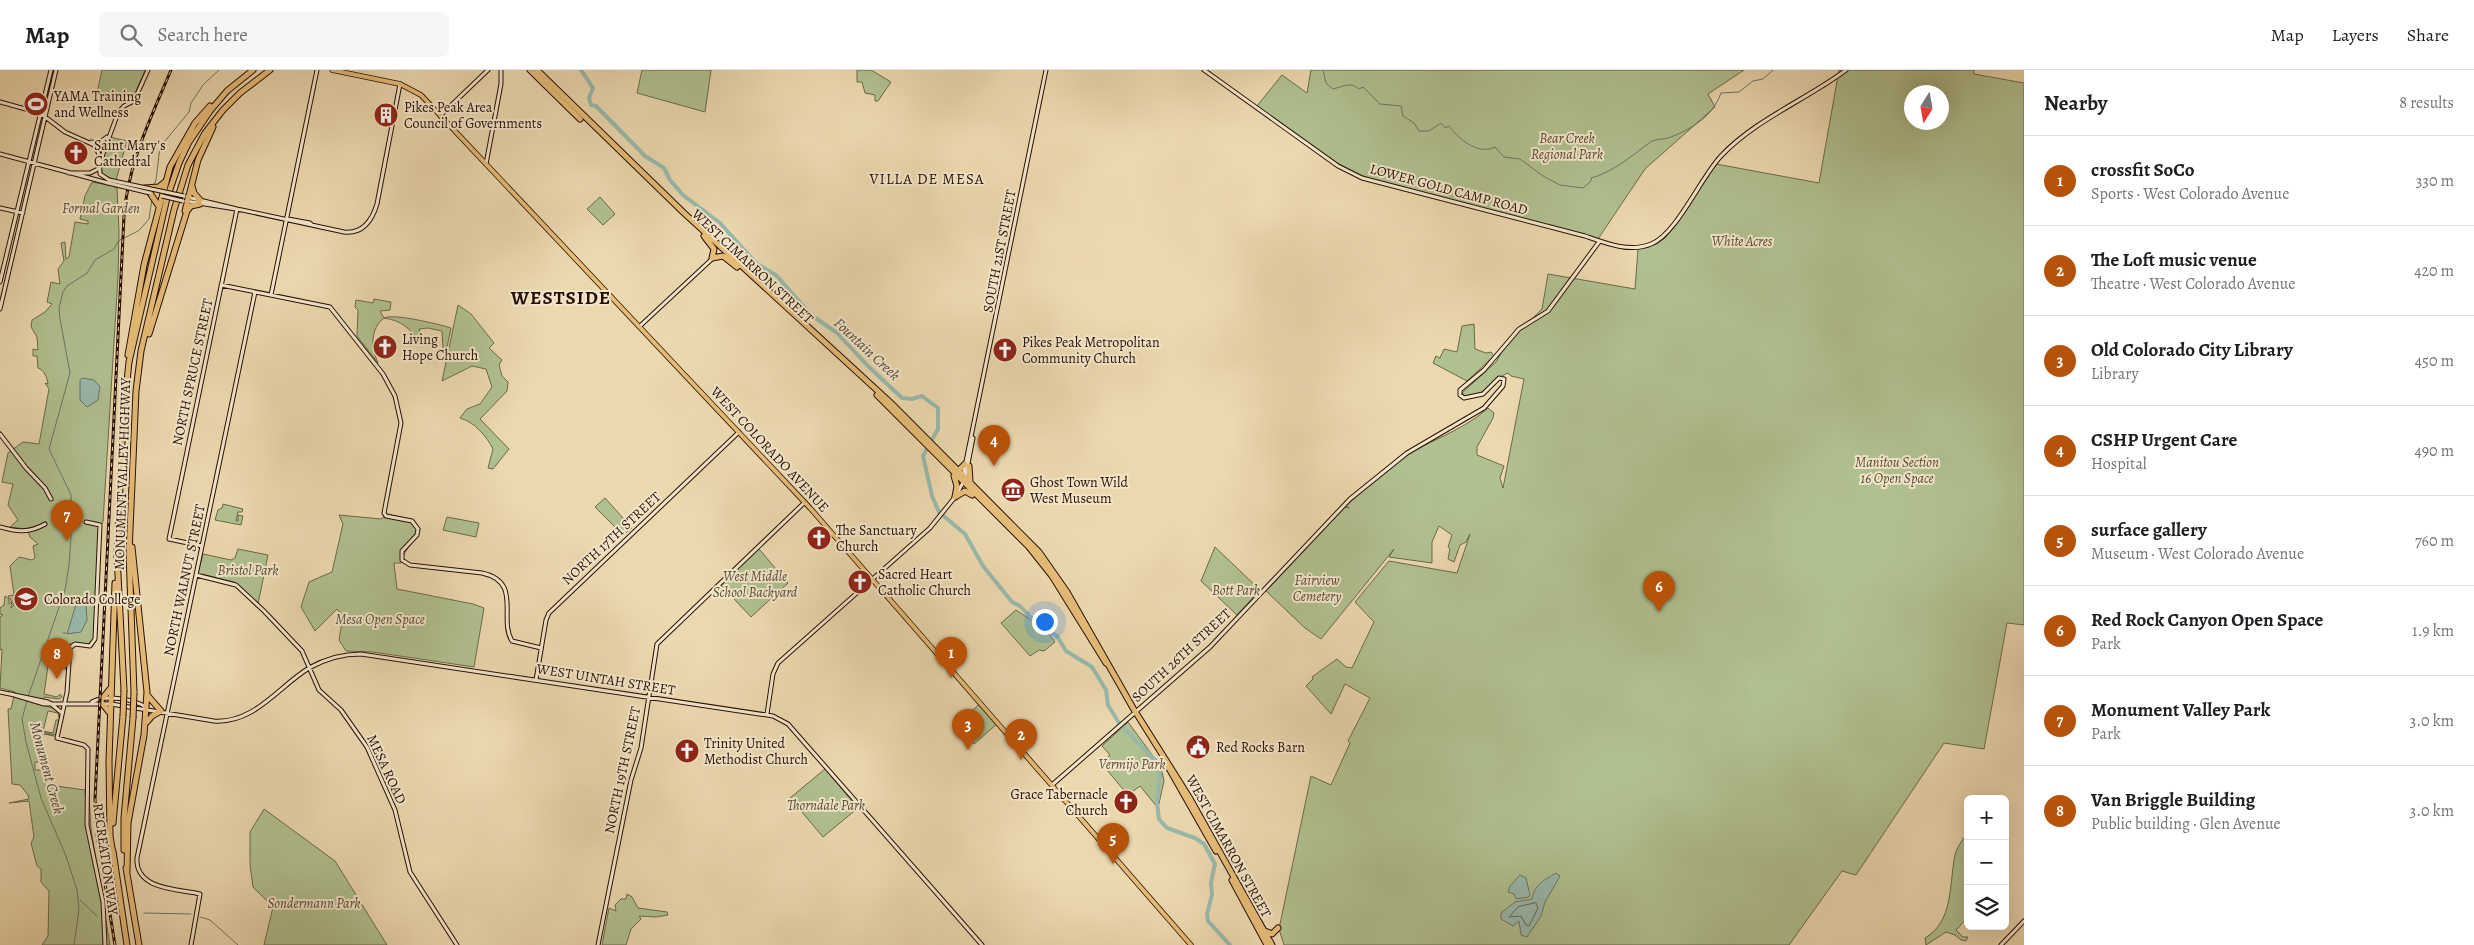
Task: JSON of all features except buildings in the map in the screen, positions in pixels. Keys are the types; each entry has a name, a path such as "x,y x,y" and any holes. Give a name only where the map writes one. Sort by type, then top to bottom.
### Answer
{"highway":[{"name":"MONUMENT VALLEY HIGHWAY","path":"126,945 126,930 113,854 113,817 124,690 117,556 125,390 148,280 175,174 195,132 228,91 253,70"},
{"name":"MONUMENT VALLEY HIGHWAY","path":"139,945 127,871 124,831 134,693 129,572 138,370 174,210 185,173 205,133 233,99 270,70"},
{"name":"WEST CIMARRON STREET","path":"534,71 737,267 924,440"},
{"name":"WEST CIMARRON STREET","path":"534,71 953,466 984,502 1024,541 1042,562 1108,665 1165,760 1168,770 1270,945"},
{"path":"125,390 128,350 136,304 170,167 195,123 228,91"},
{"path":"176,250 186,199 203,144 233,99"},
{"path":"145,188 159,187 166,180"},
{"path":"138,370 187,211 190,206 200,202 193,192 192,182"},
{"path":"150,193 159,206"},
{"path":"704,235 714,248 712,258 722,256 737,267"},
{"name":"WEST CIMARRON STREET","path":"934,449 946,465 982,494 1046,561 1092,634 1108,665"},
{"path":"946,465 956,480 955,497 967,491 984,502"},
{"path":"953,466 959,470 967,465 968,478 982,494"},
{"path":"127,871 128,823 146,725 147,692 130,518"},
{"path":"113,854 110,820 110,714 117,556"},
{"path":"110,714 102,701 111,688"},
{"path":"147,692 152,702 164,712"},
{"path":"146,725 152,716 164,712"},
{"path":"1260,928 1272,934 1278,928"},
{"path":"1260,928 1262,945"}],"main road":[{"path":"0,282 50,70"},
{"path":"0,309 56,70"},
{"path":"68,173 90,173 98,167 109,135 121,110 135,99 148,70"},
{"path":"271,295 317,70"},
{"name":"WEST COLORADO AVENUE","path":"332,70 400,84 417,92 805,502 1191,945"},
{"path":"440,116 488,70"},
{"path":"486,164 501,84 501,70"},
{"name":"SOUTH 21ST STREET","path":"767,714 773,674 778,663 922,537 948,507 964,479 1046,70"},
{"name":"LOWER GOLD CAMP ROAD","path":"1204,70 1303,142 1352,174 1391,187 1592,238 1600,242 1636,248 1657,242 1664,236 1714,164 1726,151 1753,129 1846,70"},
{"path":"84,140 97,150 98,167 102,176 109,182 145,188 200,202 233,206 238,209 310,223 344,232 361,229 369,223 374,215 400,84"},
{"path":"0,102 40,113 65,132 84,140 99,143 109,135"},
{"path":"0,154 68,173 150,193 163,194"},
{"path":"0,208 23,213"},
{"name":"NORTH SPRUCE STREET","path":"202,546 169,538 238,209"},
{"path":"1592,238 1595,248"},
{"name":"SOUTH 26TH STREET","path":"1052,785 1210,647 1350,499 1407,453 1484,408 1503,386 1504,379 1499,378 1476,397 1464,398 1460,394 1460,390 1484,370 1519,329 1548,310 1600,242"},
{"path":"640,326 712,258"},
{"path":"0,262 5,263"},
{"path":"222,285 318,305 333,310 383,374 395,396 400,414 400,430 384,513 386,516 412,521 418,529 417,535 402,551 402,561 410,565 485,574 496,579 507,595 508,634 512,641 541,648"},
{"name":"NORTH WALNUT STREET","path":"191,945 200,894 153,884 143,878 139,872 137,858 164,712 196,575 255,292"},
{"name":"NORTH 17TH STREET","path":"536,680 546,620 550,611 739,432"},
{"path":"0,434 26,468 45,488 51,499"},
{"name":"NORTH 19TH STREET","path":"598,945 631,784 641,749 657,646 660,640 805,502"},
{"path":"62,715 65,704 70,648 75,644 90,646 95,639 100,525 86,522"},
{"path":"0,527 27,531 45,524"},
{"name":"MESA ROAD","path":"196,575 229,582 239,588 297,645 305,656 320,692 341,710 367,747 395,810 410,872 457,945"},
{"name":"WEST UINTAH STREET","path":"0,692 49,703 65,704 111,701 141,705 164,712 214,721 235,720 251,713 309,668 332,658 360,654 767,714 781,719 788,724 982,945"},
{"path":"526,678 537,673"},
{"path":"49,703 60,710 62,715"},
{"name":"RECREATION WAY","path":"62,715 57,738 87,747 87,825 103,902 105,945"},
{"path":"2001,945 2024,921"}],"green space":[{"path":"102,70 145,70 133,98 129,101 97,93"},
{"path":"642,70 711,70 705,112 637,93"},
{"path":"857,70 871,70 891,82 878,101 875,101 875,95 865,93 862,82 857,82"},
{"name":"Bear Creek Regional Park","path":"1311,70 1744,70 1708,94 1715,107 1645,169 1598,239 1392,186 1363,176 1339,164 1257,106 1282,75 1307,93"},
{"path":"1839,70 1974,70 1974,74 2024,83 2024,625 2007,623 1984,749 1944,743 1856,875 1842,871 1789,945 1284,945 1279,929 1311,776 1331,785 1350,743 1348,741 1370,698 1345,684 1331,714 1306,686 1313,679 1312,677 1337,659 1346,667 1352,668 1374,622 1355,602 1389,561 1457,573 1470,534 1466,542 1460,545 1454,562 1448,559 1450,549 1448,547 1452,535 1439,526 1432,542 1432,563 1389,557 1394,549 1321,639 1305,628 1266,591 1345,507 1349,508 1346,506 1379,476 1415,450 1462,426 1488,408 1494,413 1493,418 1477,447 1477,455 1504,466 1500,478 1503,488 1524,379 1511,376 1508,373 1477,394 1465,396 1462,393 1496,362 1507,343 1542,309 1548,274 1635,289 1638,249 1656,244 1665,238 1716,164 1819,183"},
{"name":"Formal Garden","path":"110,137 127,141 114,187 117,188 119,231 118,277 103,522 99,528 94,639 90,645 70,644 66,669 48,666 44,694 57,697 60,694 62,697 59,699 44,697 42,705 57,709 61,713 59,718 58,713 48,711 43,731 53,733 56,720 60,720 56,735 42,732 54,736 33,732 32,734 35,735 35,747 40,762 35,762 35,770 43,770 49,785 85,790 85,795 89,796 91,829 110,945 42,945 48,936 49,891 41,882 41,869 37,866 31,843 34,837 29,801 9,803 29,799 20,785 12,784 8,709 11,709 15,692 0,688 2,649 0,650 0,617 3,615 0,614 0,608 4,605 5,596 9,599 9,604 11,602 12,604 11,608 14,605 8,596 14,595 10,566 19,557 32,560 35,558 33,546 38,544 30,537 27,529 10,527 18,520 8,505 13,484 2,482 8,453 23,442 39,444 49,389 45,383 48,384 45,374 38,368 37,356 33,356 33,349 38,350 37,337 31,327 32,320 45,312 52,304 47,302 51,282 60,284 58,269 64,261 61,243 65,242 66,259 69,257 75,222 88,224 88,221 80,219 85,196 92,182 108,185 110,178 102,173 101,164"},
{"path":"600,197 615,214 603,225 587,209"},
{"path":"374,299 391,302 390,310 380,311 384,318 379,322 374,333 373,345 378,363 357,336 358,310 355,307 356,300 373,303"},
{"path":"458,305 471,314 494,343 489,348 502,360 499,365 502,376 508,382 507,391 480,419 509,449 493,469 488,468 493,449 475,426 460,418 467,409 480,404 492,387 486,369 472,366 442,381"},
{"path":"384,318 406,318 451,328 447,347 443,348 442,331 428,328 419,329 422,339 420,341 405,326"},
{"path":"1474,324 1475,349 1486,353 1491,352 1494,356 1467,381 1433,363 1436,356 1440,358 1444,349 1457,352 1462,326"},
{"path":"605,498 632,528 623,535 595,507"},
{"path":"223,504 243,509 242,512 238,512 236,521 238,521 238,515 243,516 241,525 215,520 218,510 222,508"},
{"name":"Mesa Open Space","path":"388,514 414,520 420,529 401,563 394,563 397,589 473,604 484,608 474,667 373,652 346,651 339,640 343,616 337,609 315,631 301,607 309,582 332,572 343,524 339,515 381,519"},
{"path":"447,517 479,523 476,537 443,530"},
{"name":"Bott Park","path":"1215,547 1260,590 1237,615 1201,581"},
{"name":"Bristol Park","path":"238,549 268,555 258,604 234,582 198,573 203,554 231,560 235,558"},
{"name":"West Middle School Backyard","path":"759,549 788,583 751,617 721,585"},
{"path":"1016,610 1046,630 1055,642 1044,651 1039,650 1030,656 1001,623"},
{"path":"981,703 998,723 974,744 956,724"},
{"name":"Vermijo Park","path":"1128,722 1161,767 1164,781 1158,808 1140,786 1128,795 1101,763 1110,755 1102,746"},
{"name":"Thorndale Park","path":"825,769 858,808 823,837 790,798"},
{"name":"Sondermann Park","path":"264,809 335,861 387,945 264,945 273,907 253,887 250,865 250,832"},
{"path":"1964,838 1964,921 1956,930 1963,937 1968,937 1966,941 1961,940 1955,935 1946,932 1926,945 1925,938 1934,931 1946,912 1951,890 1955,855"},
{"path":"627,894 632,897 638,908 667,912 668,915 656,917 639,916 641,919 631,929 626,945 602,945 609,908 616,911 615,905 621,899 626,899"}],"water":[{"path":"82,378 94,380 100,387 98,400 87,407 80,400 80,380"},
{"path":"77,601 86,605 87,620 81,632 67,634"},
{"path":"1556,873 1560,876 1545,902 1541,916 1527,937 1521,935 1519,921 1513,926 1501,919 1501,913 1515,902 1532,899 1537,886"},
{"path":"1520,875 1526,878 1530,895 1529,897 1516,899 1514,894 1508,892 1510,886"}],"waterway":[{"name":"Monument Creek","path":"154,185 160,147 189,112 191,103 203,85 219,70"},
{"name":"Fountain Creek","path":"581,70 593,88 589,98 591,105 596,106 645,156 664,168 670,180 683,195 720,223 756,263 777,276 811,315 836,332 902,398 912,399 922,396 938,408 938,429 923,456 932,496 939,512 965,534 983,566 1012,602 1020,606 1034,621 1057,636 1066,651 1092,667 1106,690 1108,705 1119,723 1156,761 1160,775 1157,803 1159,819 1167,828 1195,838 1204,844 1215,864 1211,882 1212,895 1207,914 1208,921 1230,945"},
{"path":"1323,70 1326,83 1333,89 1349,85 1359,89 1363,87 1380,104 1401,106 1403,116 1414,123 1419,131 1429,131 1441,123 1445,128 1449,126 1468,144 1481,149 1495,147 1504,157 1520,159 1543,176 1560,185 1583,188 1591,181 1591,178 1614,168 1651,141 1671,137 1701,121 1712,109 1721,93 1739,92 1753,81 1763,79 1773,70"},
{"name":"Monument Creek","path":"28,697 65,590 69,565 72,523 71,495 49,449 70,373 59,308 63,292 67,286 87,273 95,260 114,249 118,241 138,231 149,219 152,199"},
{"name":"Monument Creek","path":"27,701 22,719 26,742 41,798 66,856 77,890 79,909 74,945"},
{"path":"80,900 97,916"},
{"path":"144,913 191,914"},
{"path":"200,917 210,920 238,945"}],"railway":[{"path":"115,945 97,835 95,799 124,216 126,196 135,159 171,70"}],"place":[{"name":"YAMA Training and Wellness","path":"36,104"},
{"name":"Pikes Peak Area Council of Governments","path":"386,115"},
{"name":"Saint Mary's Cathedral","path":"76,153"},
{"name":"Living Hope Church","path":"385,347"},
{"name":"Pikes Peak Metropolitan Community Church","path":"1005,350"},
{"name":"CSHP Urgent Care","path":"994,466"},
{"name":"Ghost Town Wild West Museum","path":"1013,490"},
{"name":"The Sanctuary Church","path":"819,538"},
{"name":"Monument Valley Park","path":"67,541"},
{"name":"Sacred Heart Catholic Church","path":"860,582"},
{"name":"Colorado College","path":"26,599"},
{"name":"Red Rock Canyon Open Space","path":"1659,612"},
{"name":"crossfit SoCo","path":"951,678"},
{"name":"Van Briggle Building","path":"57,679"},
{"name":"Red Rocks Barn","path":"1198,747"},
{"name":"Old Colorado City Library","path":"968,750"},
{"name":"Trinity United Methodist Church","path":"687,751"},
{"name":"The Loft music venue","path":"1021,760"},
{"name":"Grace Tabernacle Church","path":"1126,802"},
{"name":"surface gallery","path":"1113,864"}],"district":[{"name":"VILLA DE MESA","path":"927,179"},
{"name":"WESTSIDE","path":"561,297"}],"park label":[{"name":"White Acres","path":"1742,241"},
{"name":"Manitou Section 16 Open Space","path":"1897,470"},
{"name":"Fairview Cemetery","path":"1317,588"}]}
